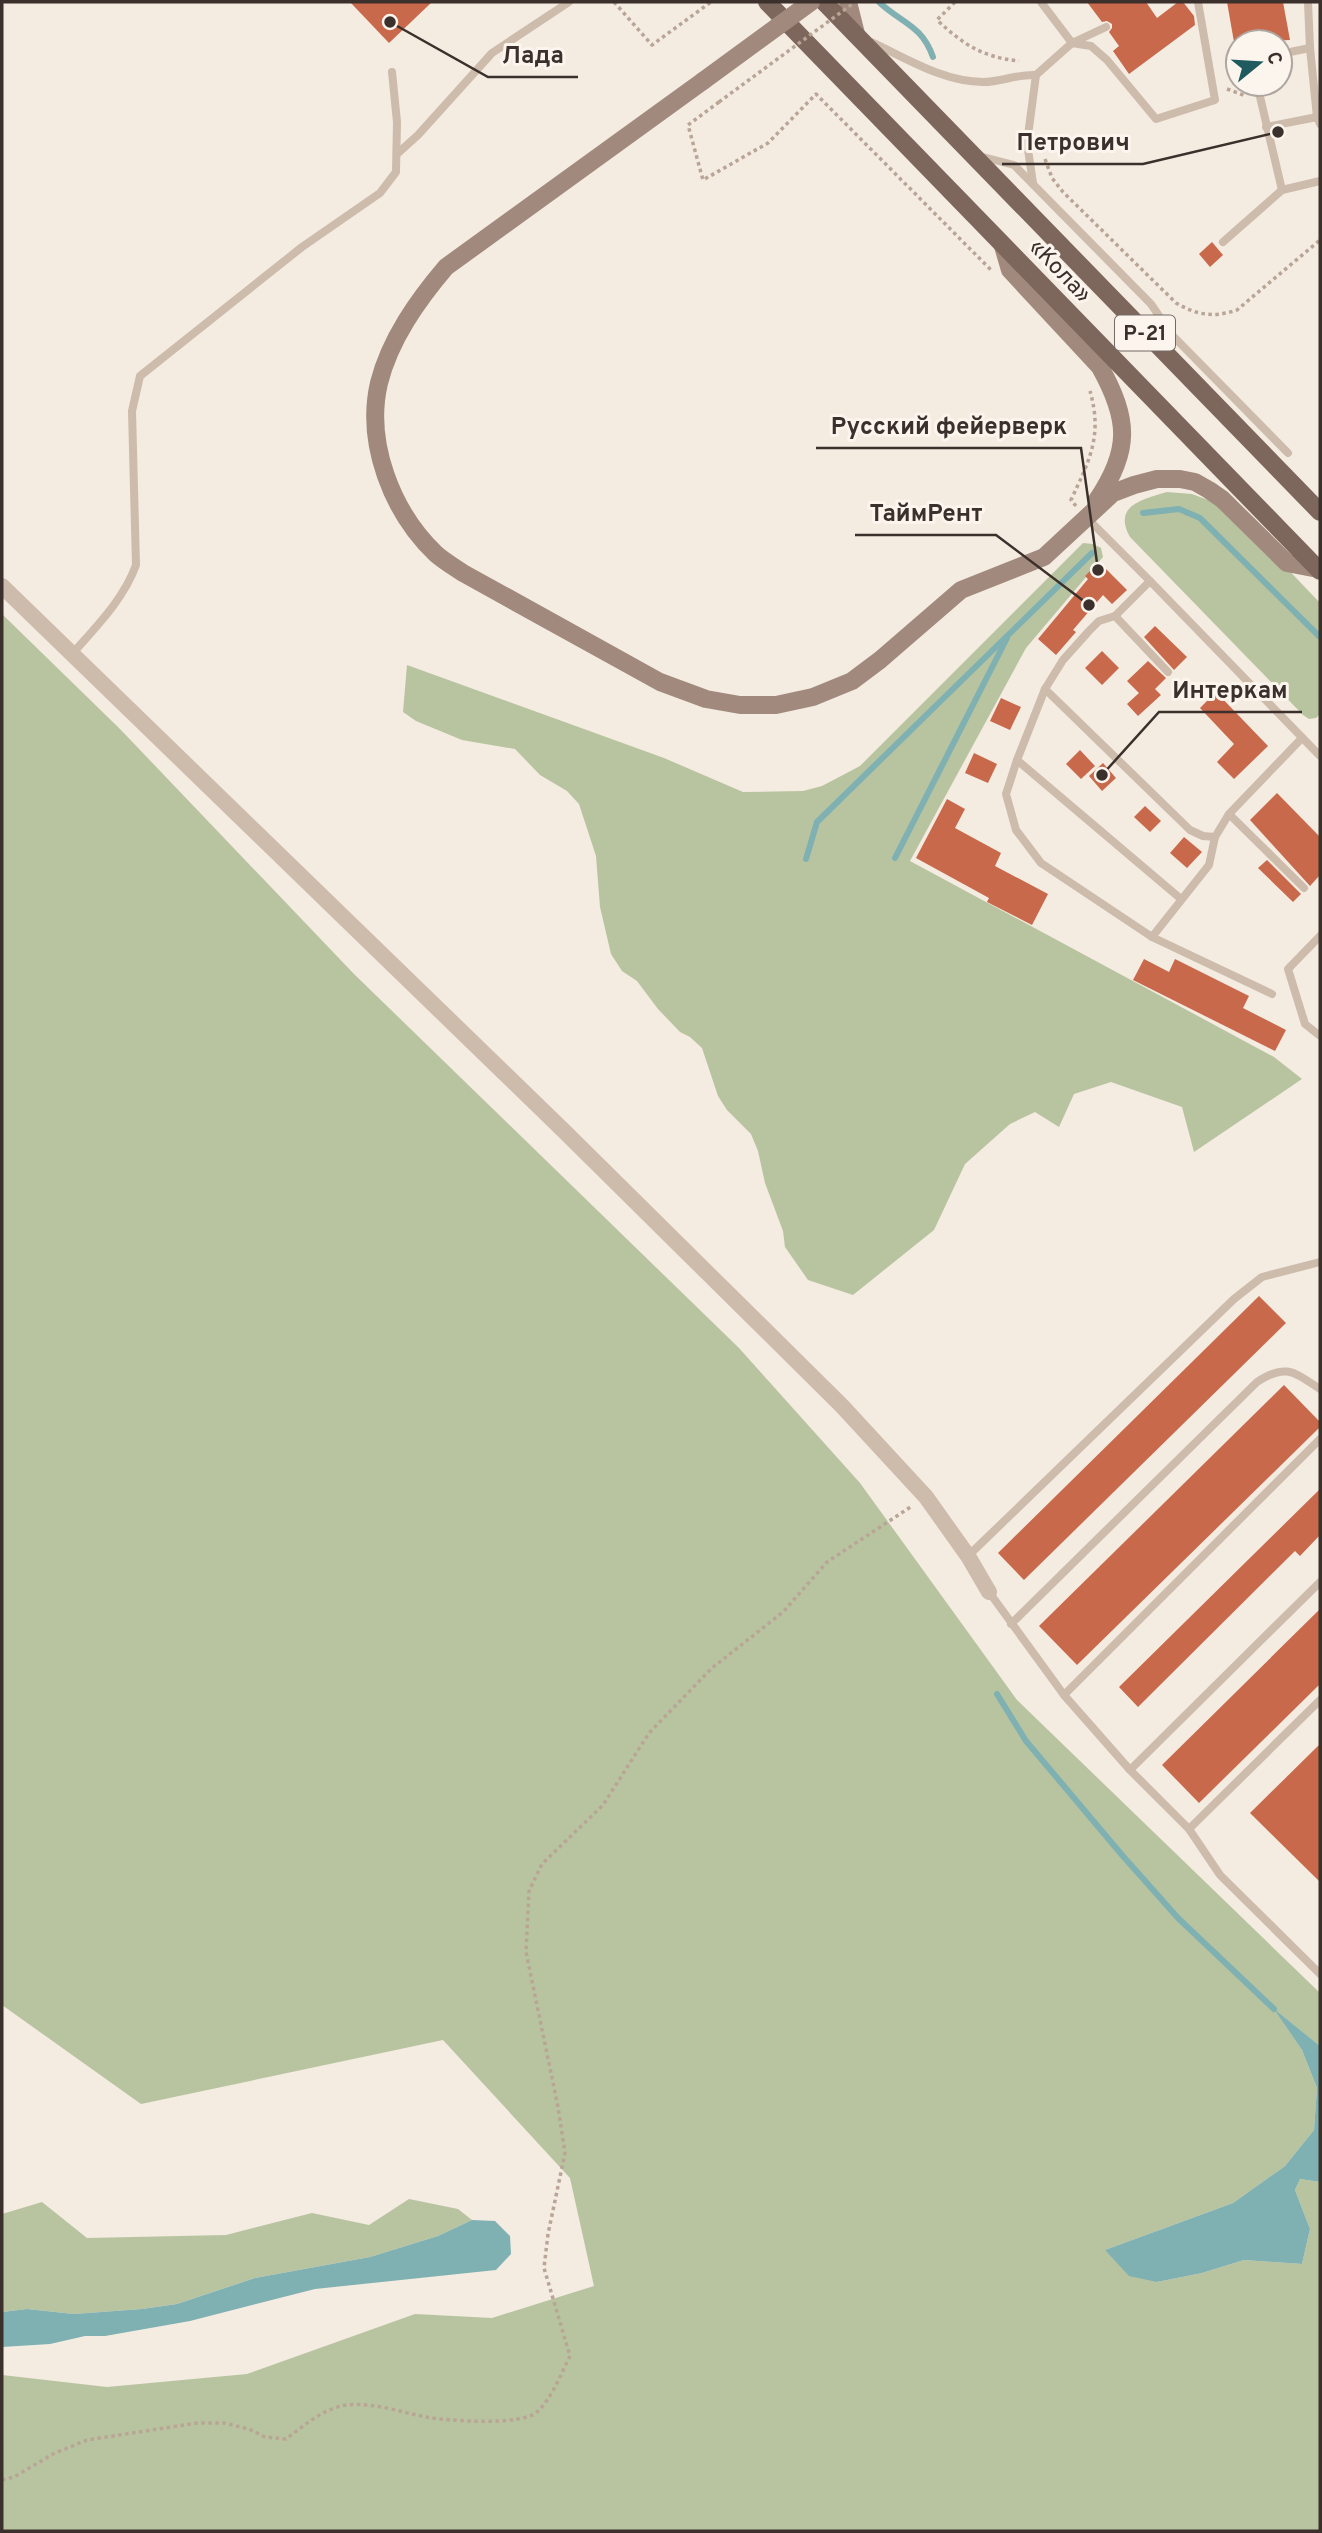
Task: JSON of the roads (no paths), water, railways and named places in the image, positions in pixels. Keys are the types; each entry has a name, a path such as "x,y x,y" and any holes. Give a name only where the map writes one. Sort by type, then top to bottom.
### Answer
{"main road":[{"name":"«Кола»","path":"767,2 1319,570"},
{"name":"«Кола»","path":"824,2 1320,512"}],"street":[{"path":"811,2 446,267 419,299 395,343 379,383 376,424 383,471 399,505 437,555 463,573 660,682 706,699 740,705 776,705 813,697 852,681 961,590 1044,557 1113,493 1157,479 1195,482 1222,499 1287,563 1319,570"},
{"path":"848,2 856,34"},
{"path":"1003,246 1010,270 1100,367 1116,401 1123,439 1120,459 1086,517"},
{"path":"2,586 574,1140 842,1406 926,1497 968,1556 989,1592"}],"lane":[{"path":"397,155 492,53 569,2"},
{"path":"1041,2 1072,43 1091,46 1107,60 1156,119 1215,100 1198,2"},
{"path":"1266,127 1319,121 1310,48 1308,2"},
{"path":"1034,186 1027,143 1036,75 1072,43 1106,27"},
{"path":"856,34 938,74 950,77 983,82 1020,74 1036,75"},
{"path":"1294,51 1310,48"},
{"path":"72,654 130,581 136,565 132,411 140,376 302,247 380,193 396,172 397,122 392,72"},
{"path":"1259,98 1282,190"},
{"path":"970,153 1014,165 1151,304 1172,335 1288,453"},
{"path":"1223,242 1282,190 1320,181"},
{"path":"1086,517 1320,756"},
{"path":"1150,581 1115,616 1099,621 1089,631 1063,660 1045,690 1006,794 1016,831 1041,863 1152,937 1272,994"},
{"path":"1115,616 1168,672"},
{"path":"1045,690 1190,830 1203,836 1214,837"},
{"path":"1152,937 1209,865 1214,837 1229,814 1303,738"},
{"path":"1017,760 1181,899"},
{"path":"1229,814 1304,888"},
{"path":"1320,936 1288,969 1306,1024 1320,1035"},
{"path":"968,1556 1234,1299 1262,1277 1320,1262"},
{"path":"1012,1624 1257,1382 1274,1371 1295,1372 1320,1389"},
{"path":"1064,1695 1320,1439"},
{"path":"1130,1770 1320,1582"},
{"path":"989,1592 1064,1695 1130,1770 1189,1829 1220,1875 1320,1974"},
{"path":"1189,1829 1320,1700"}],"water":[{"path":"1274,2009 1320,2046 1320,2182 1300,2179 1295,2190 1310,2229 1302,2264 1244,2260 1202,2273 1157,2282 1129,2276 1105,2250 1233,2203 1285,2166 1314,2130 1317,2088 1302,2050"},
{"path":"472,2220 495,2221 510,2236 511,2254 496,2270 315,2289 190,2321 105,2336 85,2336 50,2344 2,2347 2,2312 27,2309 74,2314 177,2304 255,2278 370,2257 438,2236"}],"waterway":[{"path":"879,2 917,31 933,57"},
{"path":"1143,513 1179,509 1200,518 1320,637"},
{"path":"806,859 817,822 1092,553"},
{"path":"895,858 1007,638"},
{"path":"997,1694 1026,1741 1122,1855 1178,1918 1274,2009"}],"place":[{"name":"Лада","path":"390,22"},
{"name":"Петрович","path":"1278,132"},
{"name":"Русский фейерверк","path":"1098,570"},
{"name":"ТаймРент","path":"1089,605"},
{"name":"Интеркам","path":"1102,775"}]}
